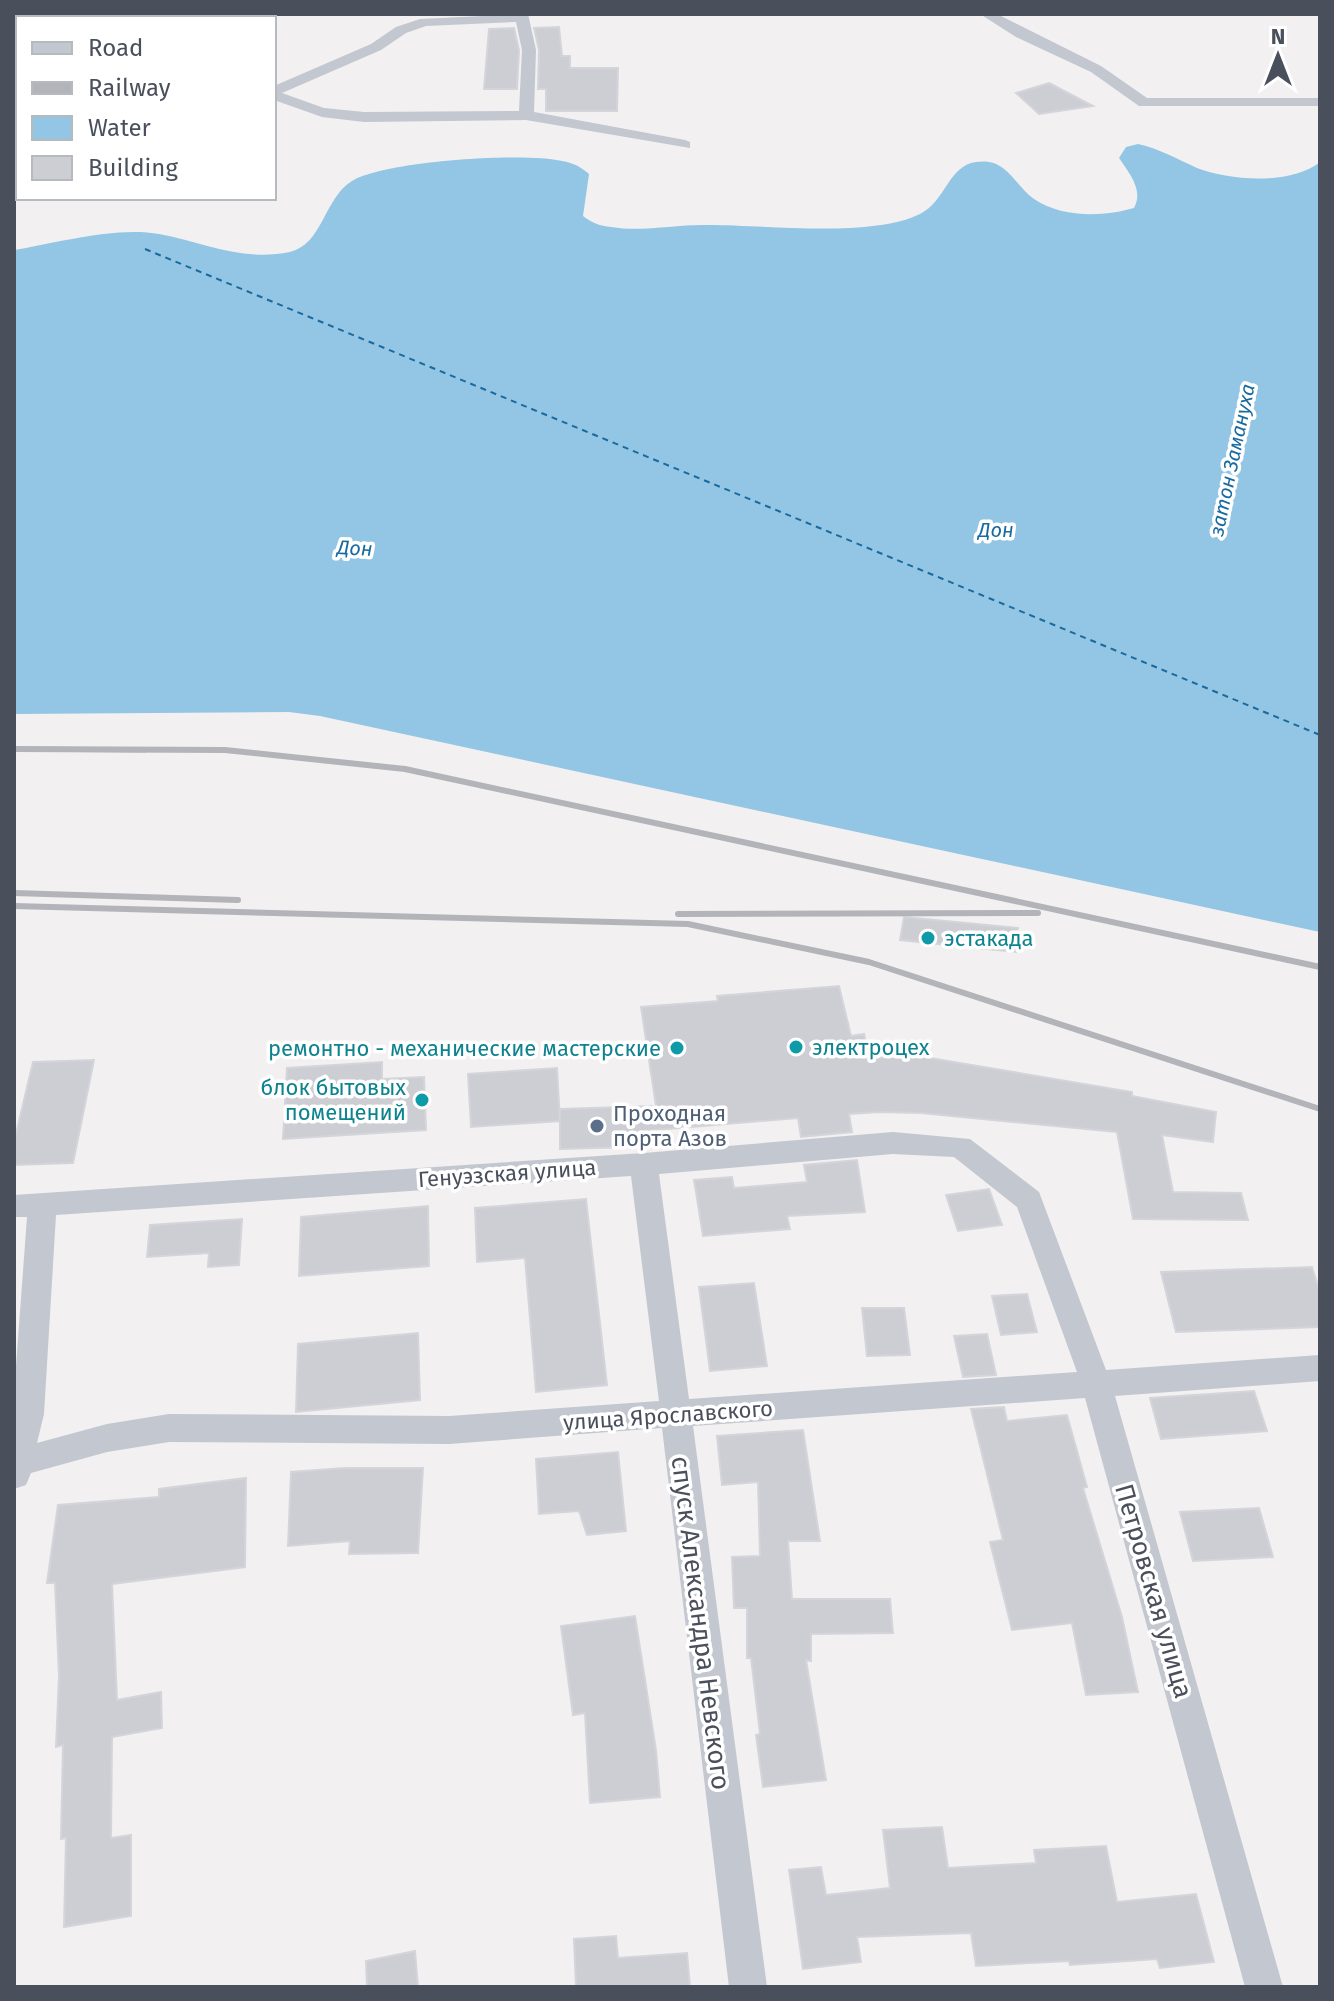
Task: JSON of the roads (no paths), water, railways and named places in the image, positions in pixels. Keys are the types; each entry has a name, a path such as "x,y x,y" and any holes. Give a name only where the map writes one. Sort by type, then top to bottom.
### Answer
{"street":[{"path":"987,14 1021,34 1096,69 1144,103 1320,102"},
{"path":"276,92 376,47 401,30 425,22 522,16 529,50 526,115"},
{"path":"276,94 322,112 364,117 526,115 685,145"},
{"name":"Генуэзская улица","path":"28,1205 644,1164 893,1143 960,1147 1029,1200"},
{"name":"спуск Александра Невского","path":"644,1164 748,1987"},
{"name":"Петровская улица","path":"1029,1200 1096,1383 1264,1987"},
{"path":"16,1468 28,1414 28,1205"},
{"name":"улица Ярославского","path":"16,1468 107,1438 169,1428 449,1430 1320,1368"}],"water":[{"name":"Дон","path":"1138,144 1197,168 1243,178 1294,174 1320,162 1320,932 320,716 289,712 14,714 14,250 86,236 142,232 239,253 290,252 310,240 335,198 352,181 393,168 487,158 543,158 576,165 589,174 583,216 600,225 622,228 702,225 844,228 898,222 929,208 959,170 976,162 1003,168 1034,199 1057,210 1083,214 1109,213 1134,208 1137,201 1131,176 1119,158 1126,147"}],"waterway":[{"path":"34,16 37,14"}],"railway":[{"path":"146,750 14,749 225,750 405,769 1320,967"},
{"path":"14,893 238,900"},
{"path":"14,906 688,924 869,962 1320,1109"},
{"path":"678,914 1038,913"}],"place":[{"name":"эстакада","path":"928,938"},
{"name":"электроцех","path":"796,1047"},
{"name":"ремонтно - механические мастерские","path":"677,1048"},
{"name":"блок бытовых помещений","path":"422,1100"},
{"name":"Проходная порта Азов","path":"597,1126"}],"water label":[{"name":"затон Замануха","path":"1232,460"}]}
